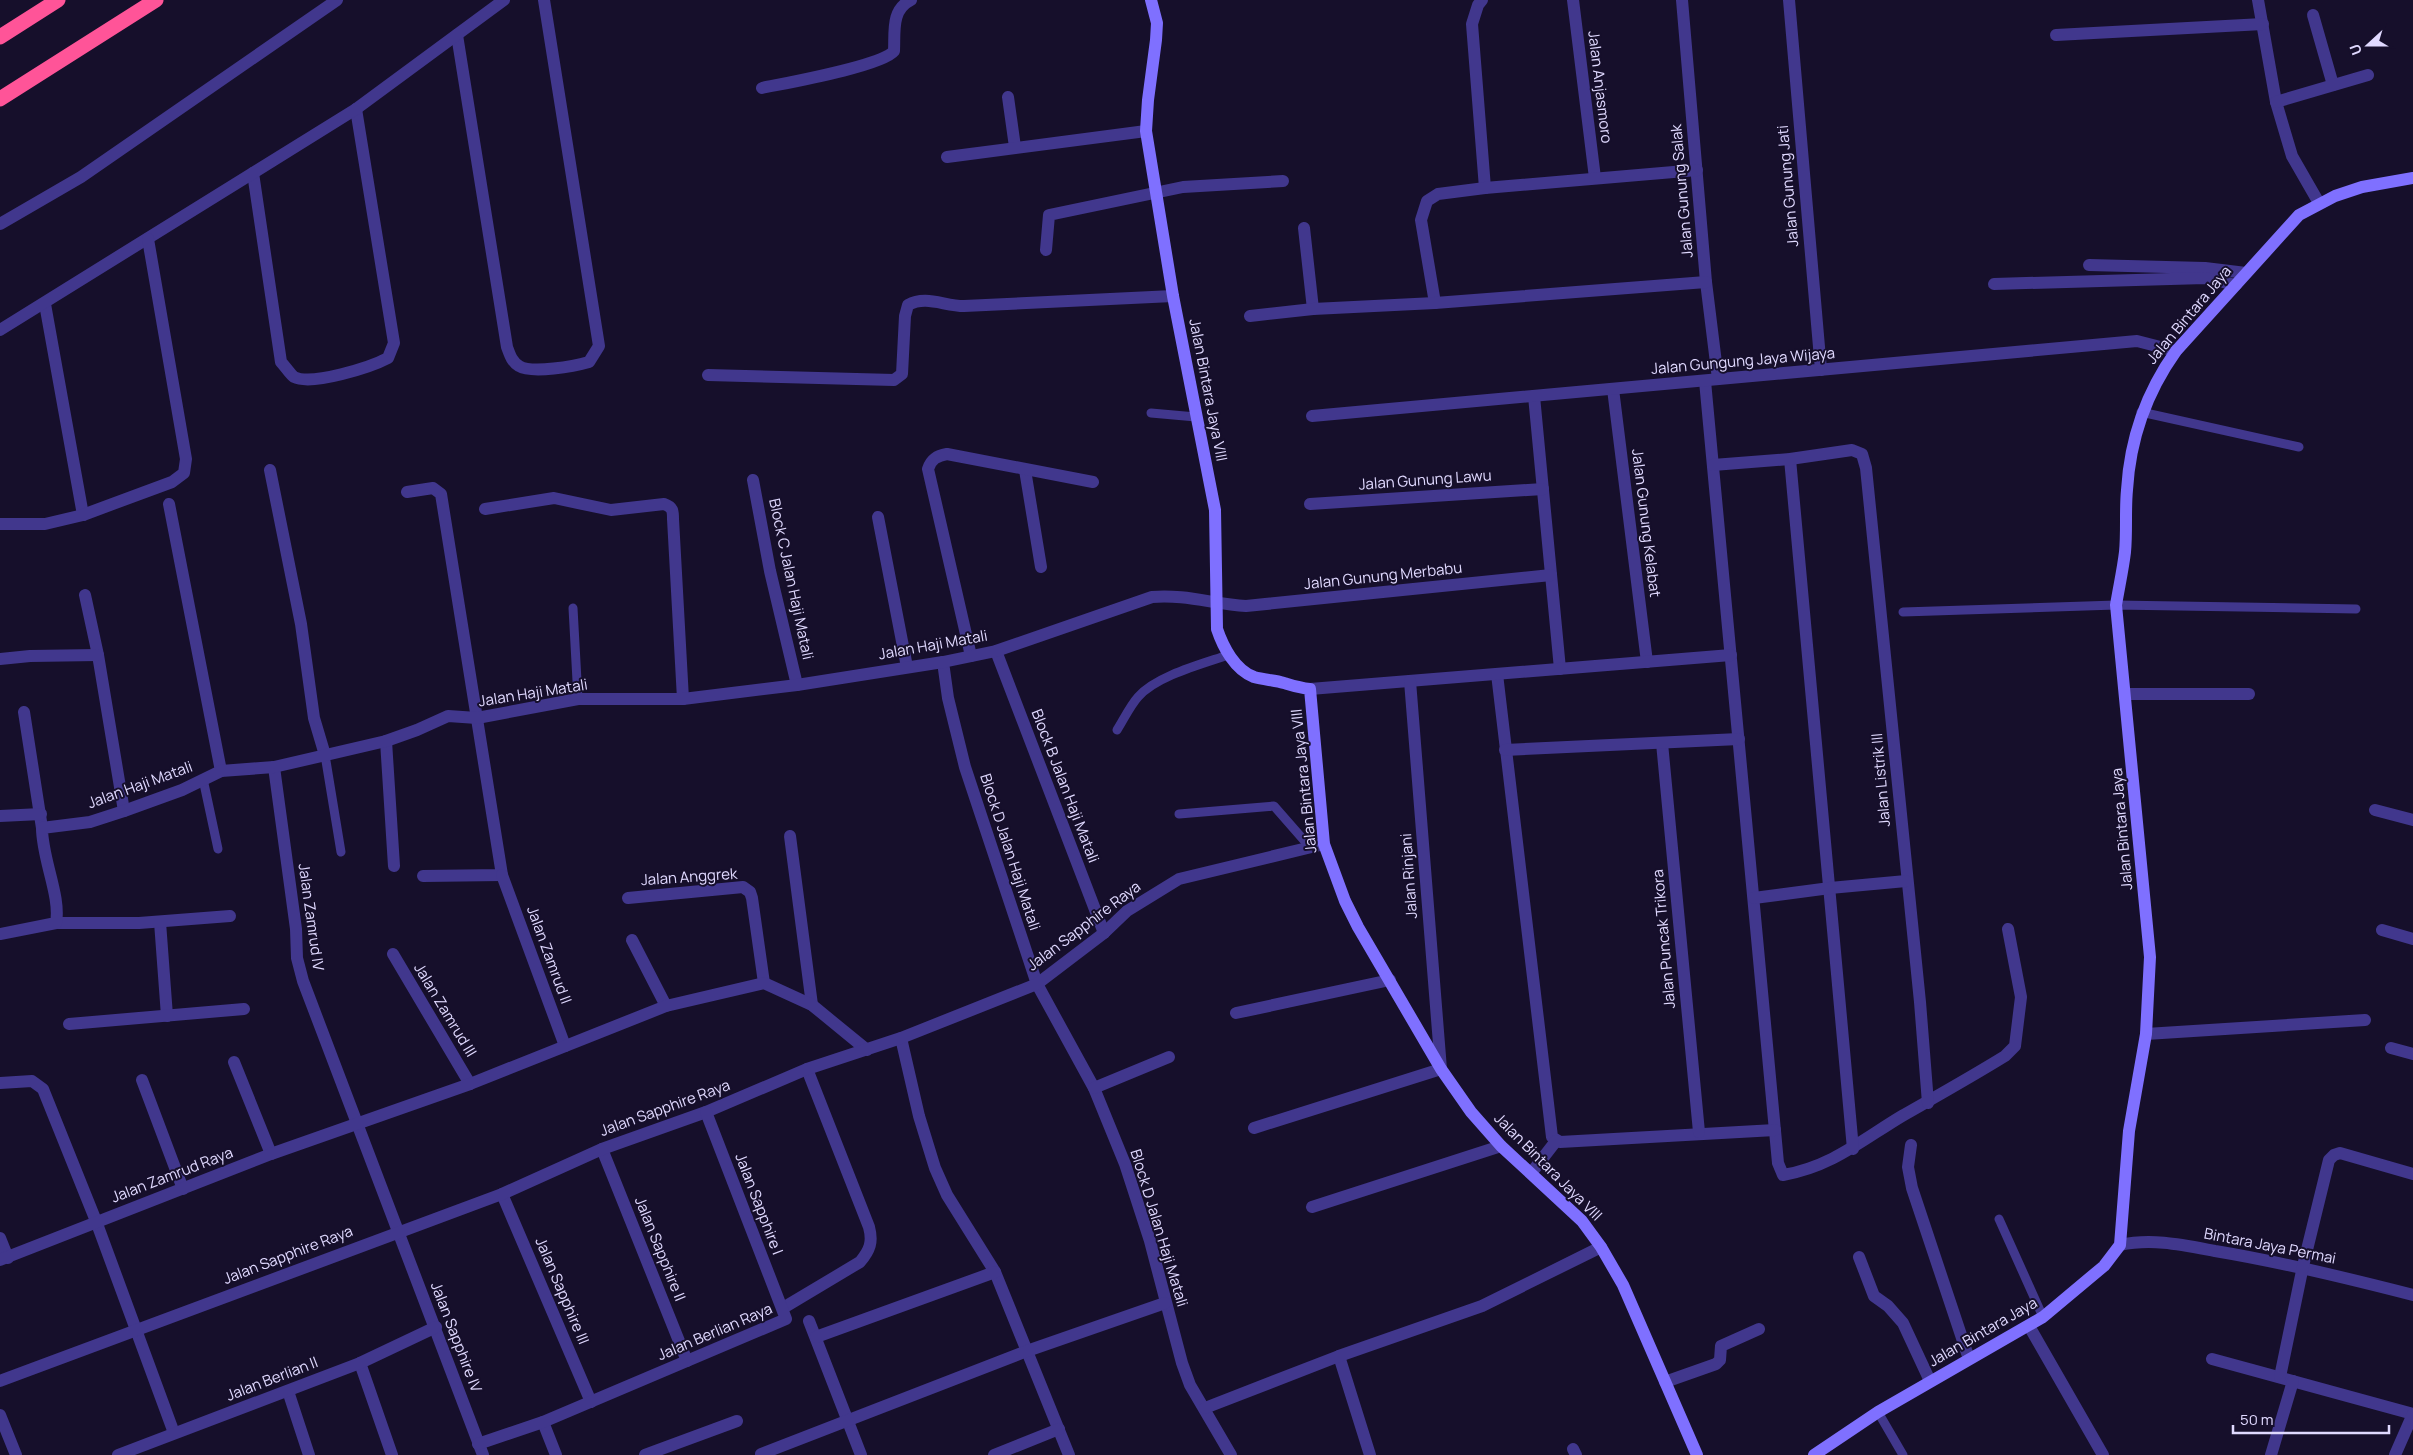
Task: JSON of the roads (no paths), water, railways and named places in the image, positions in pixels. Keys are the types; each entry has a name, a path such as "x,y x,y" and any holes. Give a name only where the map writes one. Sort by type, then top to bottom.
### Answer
{"highway":[{"path":"0,37 58,0"},
{"path":"0,99 156,0"}],"street":[{"path":"0,224 81,177 336,0"},
{"path":"0,330 45,304 356,109 504,0"},
{"path":"457,35 507,347 512,360 521,368 532,370 589,362 599,346 544,0"},
{"path":"762,88 866,64 891,55 894,51 896,12 911,0"},
{"name":"Jalan Bintara Jaya VIII","path":"1151,0 1157,24 1146,131 1173,296 1216,510 1214,543 1218,604 1217,629 1228,655 1253,677 1285,683 1293,688 1310,689 1324,844 1346,901 1441,1069 1471,1112 1501,1146 1532,1172 1582,1221 1601,1247 1623,1285 1698,1455"},
{"path":"1482,0 1478,5 1472,24 1485,188"},
{"name":"Jalan Anjasmoro","path":"1573,0 1595,178"},
{"name":"Jalan Gunung Salak","path":"1682,0 1706,282 1712,380 1713,465 1778,1163 1783,1175 1800,1172 1853,1149"},
{"name":"Jalan Gunung Jati","path":"1789,0 1821,370"},
{"path":"2258,0 2276,102 2292,156 2320,203"},
{"path":"2313,15 2333,85"},
{"path":"2056,35 2263,24"},
{"path":"2276,102 2368,75"},
{"path":"1008,97 1015,147"},
{"path":"254,173 281,362 294,376 309,380 374,365 388,358 394,343 356,109"},
{"path":"946,157 1146,131"},
{"path":"1435,303 1421,220 1426,201 1438,194 1485,188 1696,170"},
{"name":"Jalan Bintara Jaya","path":"1814,1455 1878,1412 2044,1317 2104,1266 2120,1245 2129,1131 2146,1034 2150,957 2116,605 2125,552 2127,489 2132,448 2141,412 2159,375 2176,351 2299,215 2320,203 2362,186 2413,178"},
{"path":"1046,250 1049,216 1183,187 1283,181"},
{"path":"1304,228 1313,309"},
{"path":"0,524 46,524 83,515 172,482 184,473 186,458 148,239"},
{"path":"2089,266 2205,273 2236,285"},
{"path":"1994,284 2205,273 2246,273"},
{"path":"1250,316 1313,309 1435,303 1706,282"},
{"path":"708,375 894,380 902,374 905,316 908,305 915,301 928,300 951,306 964,306 1173,296"},
{"path":"45,304 83,515"},
{"name":"Jalan Gungung Jaya Wijaya","path":"1312,416 2137,341 2176,351"},
{"name":"Jalan Gunung Kelabat","path":"1613,389 1647,662"},
{"path":"1534,396 1560,669"},
{"name":"Jalan Listrik III","path":"1790,459 1852,450 1862,454 1867,477 1906,881 1920,1002 1928,1103"},
{"path":"972,656 928,469 934,458 947,454 1092,482"},
{"path":"1713,465 1790,459 1853,1149 1902,1116 1928,1103 2005,1056 2014,1046 2021,997 2008,929"},
{"path":"270,470 301,624 314,718 324,755"},
{"path":"1026,470 1040,566"},
{"name":"Block C Jalan Haji Matali","path":"753,480 770,571 797,685"},
{"name":"Jalan Zamrud II","path":"407,492 433,488 441,494 502,874 565,1046"},
{"name":"Jalan Gunung Lawu","path":"1310,504 1543,489"},
{"path":"485,509 554,498 611,510 664,504 670,506 673,510 674,519 683,700"},
{"path":"168,504 221,771"},
{"path":"878,517 907,667"},
{"name":"Jalan Gunung Merbabu","path":"1218,604 1246,606 1551,574"},
{"path":"85,595 98,655 124,811"},
{"name":"Jalan Haji Matali","path":"42,828 90,822 124,811 221,771 274,767 386,741 448,716 477,718 578,699 683,700 797,685 943,662 996,651 1152,597 1172,595 1218,604"},
{"name":"Block B Jalan Haji Matali","path":"996,651 1104,933"},
{"path":"0,659 30,656 98,655"},
{"path":"1310,689 1731,655"},
{"name":"Block D Jalan Haji Matali","path":"943,662 948,698 965,767 1037,984 1094,1088 1137,1199 1165,1303 1190,1385 1231,1455"},
{"path":"1497,674 1550,1133 1556,1141"},
{"name":"Jalan Rinjani","path":"1410,681 1441,1069"},
{"path":"2126,694 2249,694"},
{"path":"24,712 41,814 42,846 58,907 56,923"},
{"path":"1505,750 1739,739"},
{"path":"386,741 394,866"},
{"name":"Jalan Puncak Trikora","path":"1662,743 1699,1132"},
{"name":"Jalan Zamrud IV","path":"274,767 296,929 297,958 303,982 397,1231"},
{"path":"2375,810 2413,820"},
{"path":"0,816 41,814"},
{"path":"790,836 812,1005"},
{"name":"Jalan Sapphire Raya","path":"0,1381 397,1231 502,1194 602,1149 706,1112 807,1069 901,1038 1037,984 1104,933 1127,911 1179,879 1309,846 1324,844"},
{"path":"423,876 502,874"},
{"path":"1754,898 1906,881"},
{"name":"Jalan Anggrek","path":"628,898 743,887 750,892 752,898 764,983"},
{"path":"0,934 56,923 160,922 230,916"},
{"path":"160,922 167,1016"},
{"path":"2382,930 2413,939"},
{"path":"632,940 666,1006"},
{"name":"Jalan Zamrud III","path":"393,954 470,1084"},
{"path":"1236,1013 1390,980"},
{"path":"764,983 812,1005 867,1050"},
{"name":"Jalan Zamrud Raya","path":"4,1259 96,1221 271,1154 470,1084 666,1006 764,983"},
{"path":"69,1024 244,1009"},
{"path":"2146,1034 2365,1020"},
{"path":"901,1038 919,1116 935,1168 947,1195 995,1272 1069,1455"},
{"path":"2391,1048 2413,1054"},
{"path":"1094,1088 1169,1056"},
{"path":"234,1062 271,1154"},
{"name":"Jalan Berlian Raya","path":"481,1449 786,1319 783,1308 860,1262 871,1245 869,1227 807,1069"},
{"path":"1254,1128 1441,1069"},
{"path":"142,1080 183,1189"},
{"path":"0,1083 32,1081 43,1089 96,1221 174,1433"},
{"name":"Jalan Sapphire I","path":"706,1112 783,1308"},
{"path":"1532,1172 1556,1141 1699,1132 1775,1130"},
{"path":"1911,1144 1908,1167 1912,1188 1968,1359"},
{"path":"1312,1207 1501,1146"},
{"name":"Jalan Sapphire II","path":"602,1149 687,1361"},
{"path":"2280,1377 2303,1266 2330,1160 2340,1154 2413,1174"},
{"name":"Jalan Sapphire III","path":"502,1194 591,1402"},
{"name":"Jalan Sapphire IV","path":"397,1231 436,1327 481,1449"},
{"path":"0,1238 4,1259"},
{"name":"Bintara Jaya Permai","path":"2120,1245 2138,1241 2160,1242 2303,1266 2413,1295"},
{"path":"1205,1408 1339,1356 1482,1306 1601,1247"},
{"path":"1859,1258 1874,1296 1888,1306 1904,1323 1930,1381"},
{"path":"816,1337 995,1272"},
{"path":"761,1454 848,1422 1027,1351 1165,1303"},
{"path":"809,1321 861,1455"},
{"path":"2029,1326 2103,1455"},
{"name":"Jalan Berlian II","path":"118,1455 360,1363 436,1327"},
{"path":"1665,1382 1716,1364 1720,1360 1721,1346 1759,1329"},
{"path":"1339,1356 1370,1455"},
{"path":"2212,1358 2413,1414 2396,1455"},
{"path":"360,1363 392,1455"},
{"path":"2270,1455 2293,1381"},
{"path":"288,1391 309,1455"},
{"path":"0,1415 16,1455"},
{"path":"645,1455 737,1421"},
{"path":"543,1422 556,1455"},
{"path":"994,1455 1059,1429"}],"lane":[{"path":"2141,412 2299,447"},
{"path":"1152,413 1196,417"},
{"path":"1903,612 2116,605 2356,609"},
{"path":"573,608 578,699"},
{"path":"1117,730 1138,696 1148,688 1164,679 1228,655"},
{"path":"324,755 341,852"},
{"path":"203,779 218,849"},
{"path":"1179,814 1274,806 1309,846"},
{"path":"1999,1219 2044,1317"},
{"path":"1878,1412 1903,1455"}]}
